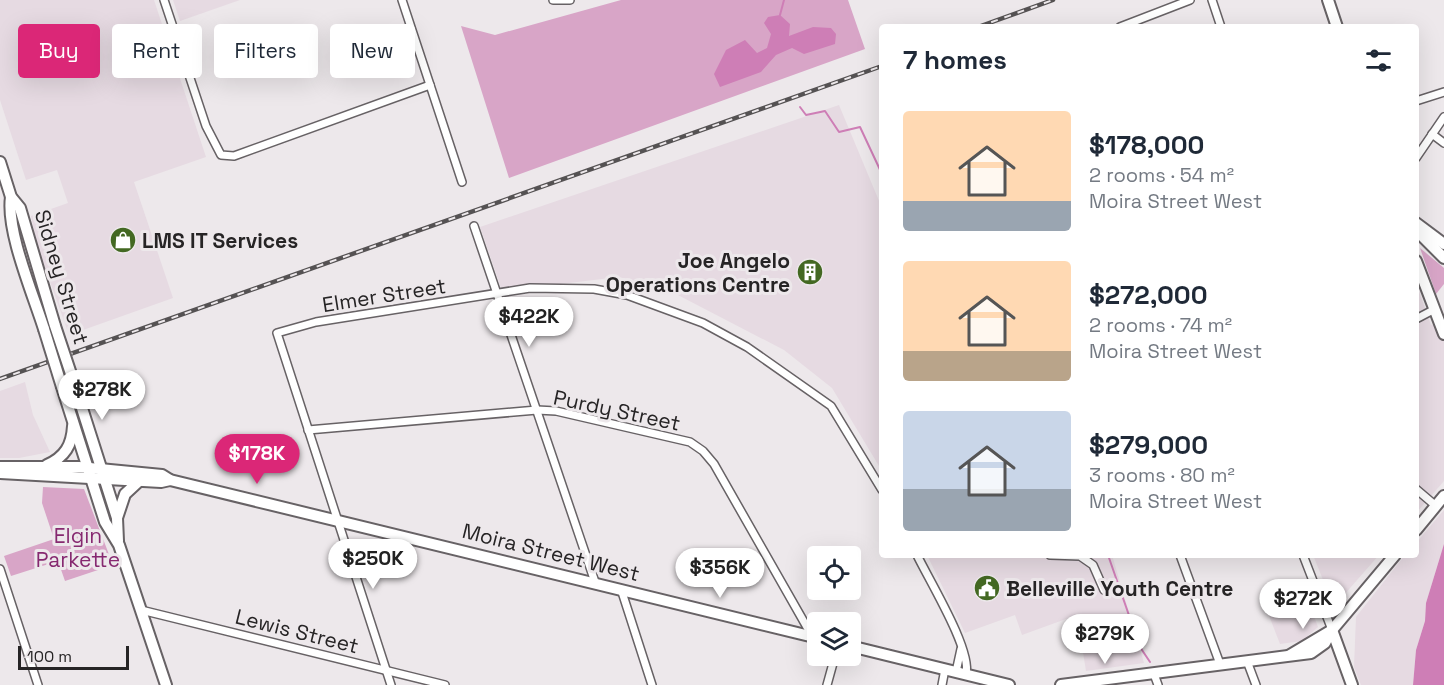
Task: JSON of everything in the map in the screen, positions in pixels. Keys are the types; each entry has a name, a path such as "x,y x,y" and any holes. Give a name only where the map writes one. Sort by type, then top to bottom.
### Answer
{"main road":[{"path":"1328,0 1336,24"},
{"name":"Sidney Street","path":"0,162 11,197 20,207 117,518 119,545"},
{"name":"Sidney Street","path":"11,197 9,211 16,239 73,422 105,522 119,545 166,685"},
{"path":"1419,225 1444,244"},
{"path":"1419,233 1444,258"},
{"path":"1419,266 1440,305 1444,334"},
{"path":"45,466 58,460 68,449 73,422"},
{"name":"Moira Street West","path":"0,467 45,466 89,472 162,475 170,480"},
{"name":"Moira Street West","path":"0,473 89,472"},
{"name":"Moira Street West","path":"103,473 139,481 170,480 807,635"},
{"path":"117,518 125,494 139,481"},
{"path":"1419,526 1444,496"},
{"path":"1311,653 1325,643 1332,630 1392,558"},
{"path":"1332,630 1352,685"},
{"path":"1290,655 1332,630"},
{"path":"861,649 1009,685"},
{"path":"1061,685 1290,655 1340,652"}],"street":[{"path":"164,0 213,144 221,155 230,156 288,138 430,86"},
{"path":"402,0 462,182"},
{"path":"552,0 570,0"},
{"path":"1128,24 1190,0"},
{"path":"1212,0 1220,24"},
{"path":"1419,101 1444,92"},
{"path":"1419,154 1444,117"},
{"path":"1432,134 1444,142"},
{"path":"474,226 595,582"},
{"name":"Elmer Street","path":"308,430 277,333 316,322 530,288 594,289 654,303 702,323 757,353 831,406 879,485"},
{"path":"1419,317 1440,305"},
{"name":"Purdy Street","path":"308,430 537,410 556,411 690,442 703,451 714,464 807,625"},
{"path":"308,430 391,685"},
{"path":"1419,492 1436,506"},
{"path":"918,558 962,646 956,672 942,685"},
{"path":"1082,558 1093,565 1104,590"},
{"path":"1181,558 1220,664"},
{"path":"1304,558 1332,630"},
{"path":"0,569 38,685"},
{"path":"621,589 652,685"},
{"name":"Lewis Street","path":"141,610 445,685"},
{"path":"1247,661 1256,685"},
{"path":"827,685 832,666"},
{"path":"1154,674 1158,685"}],"shaded area":[{"path":"0,0 154,0 162,24 112,24 112,78 180,78 206,157 134,182 173,298 69,335 37,245 31,216 68,203 57,170 26,180 0,100"},
{"path":"173,0 240,0 180,21"},
{"path":"780,15 790,24 789,36 813,27 831,28 836,34 835,44 804,54 792,48 776,55 761,72 720,87 714,74 726,50 745,40 757,53 767,48 771,34 764,23 768,17"},
{"path":"839,105 879,201 879,466 832,388 784,350 674,293 619,277 502,291 480,227"},
{"path":"1419,291 1431,325 1444,320 1444,481 1419,510"},
{"path":"25,382 33,415 50,452 19,458 0,458 0,391"},
{"path":"1444,510 1444,544 1426,603 1425,621 1416,650 1413,685 1361,685 1354,667 1356,617 1403,558 1419,558 1419,539"},
{"path":"1444,544 1444,685 1413,685 1416,650 1425,621 1426,603"},
{"path":"928,558 1113,558 1144,663 1086,671 1077,615 1022,635 1015,615 965,633"},
{"path":"1314,558 1376,558 1336,604 1332,602"},
{"path":"1307,598 1318,627 1302,641 1280,644 1268,613"}],"green space":[{"path":"621,0 848,0 865,49 509,178 461,26 495,35"},
{"path":"1420,248 1444,268 1444,284 1436,294"},
{"name":"Elgin Parkette","path":"43,487 84,489 113,565 65,581 58,561 11,576 4,556 54,539 42,503"}],"waterway":[{"path":"780,15 784,0"},
{"path":"800,107 806,115 825,111 839,132 860,127 879,168"},
{"path":"1109,558 1140,647 1150,662"}],"railway":[{"path":"986,24 1053,0"},
{"path":"0,379 879,67"}],"place":[{"name":"LMS IT Services","path":"123,240"},
{"name":"Joe Angelo Operations Centre","path":"810,272"},
{"name":"Belleville Youth Centre","path":"987,588"}]}
